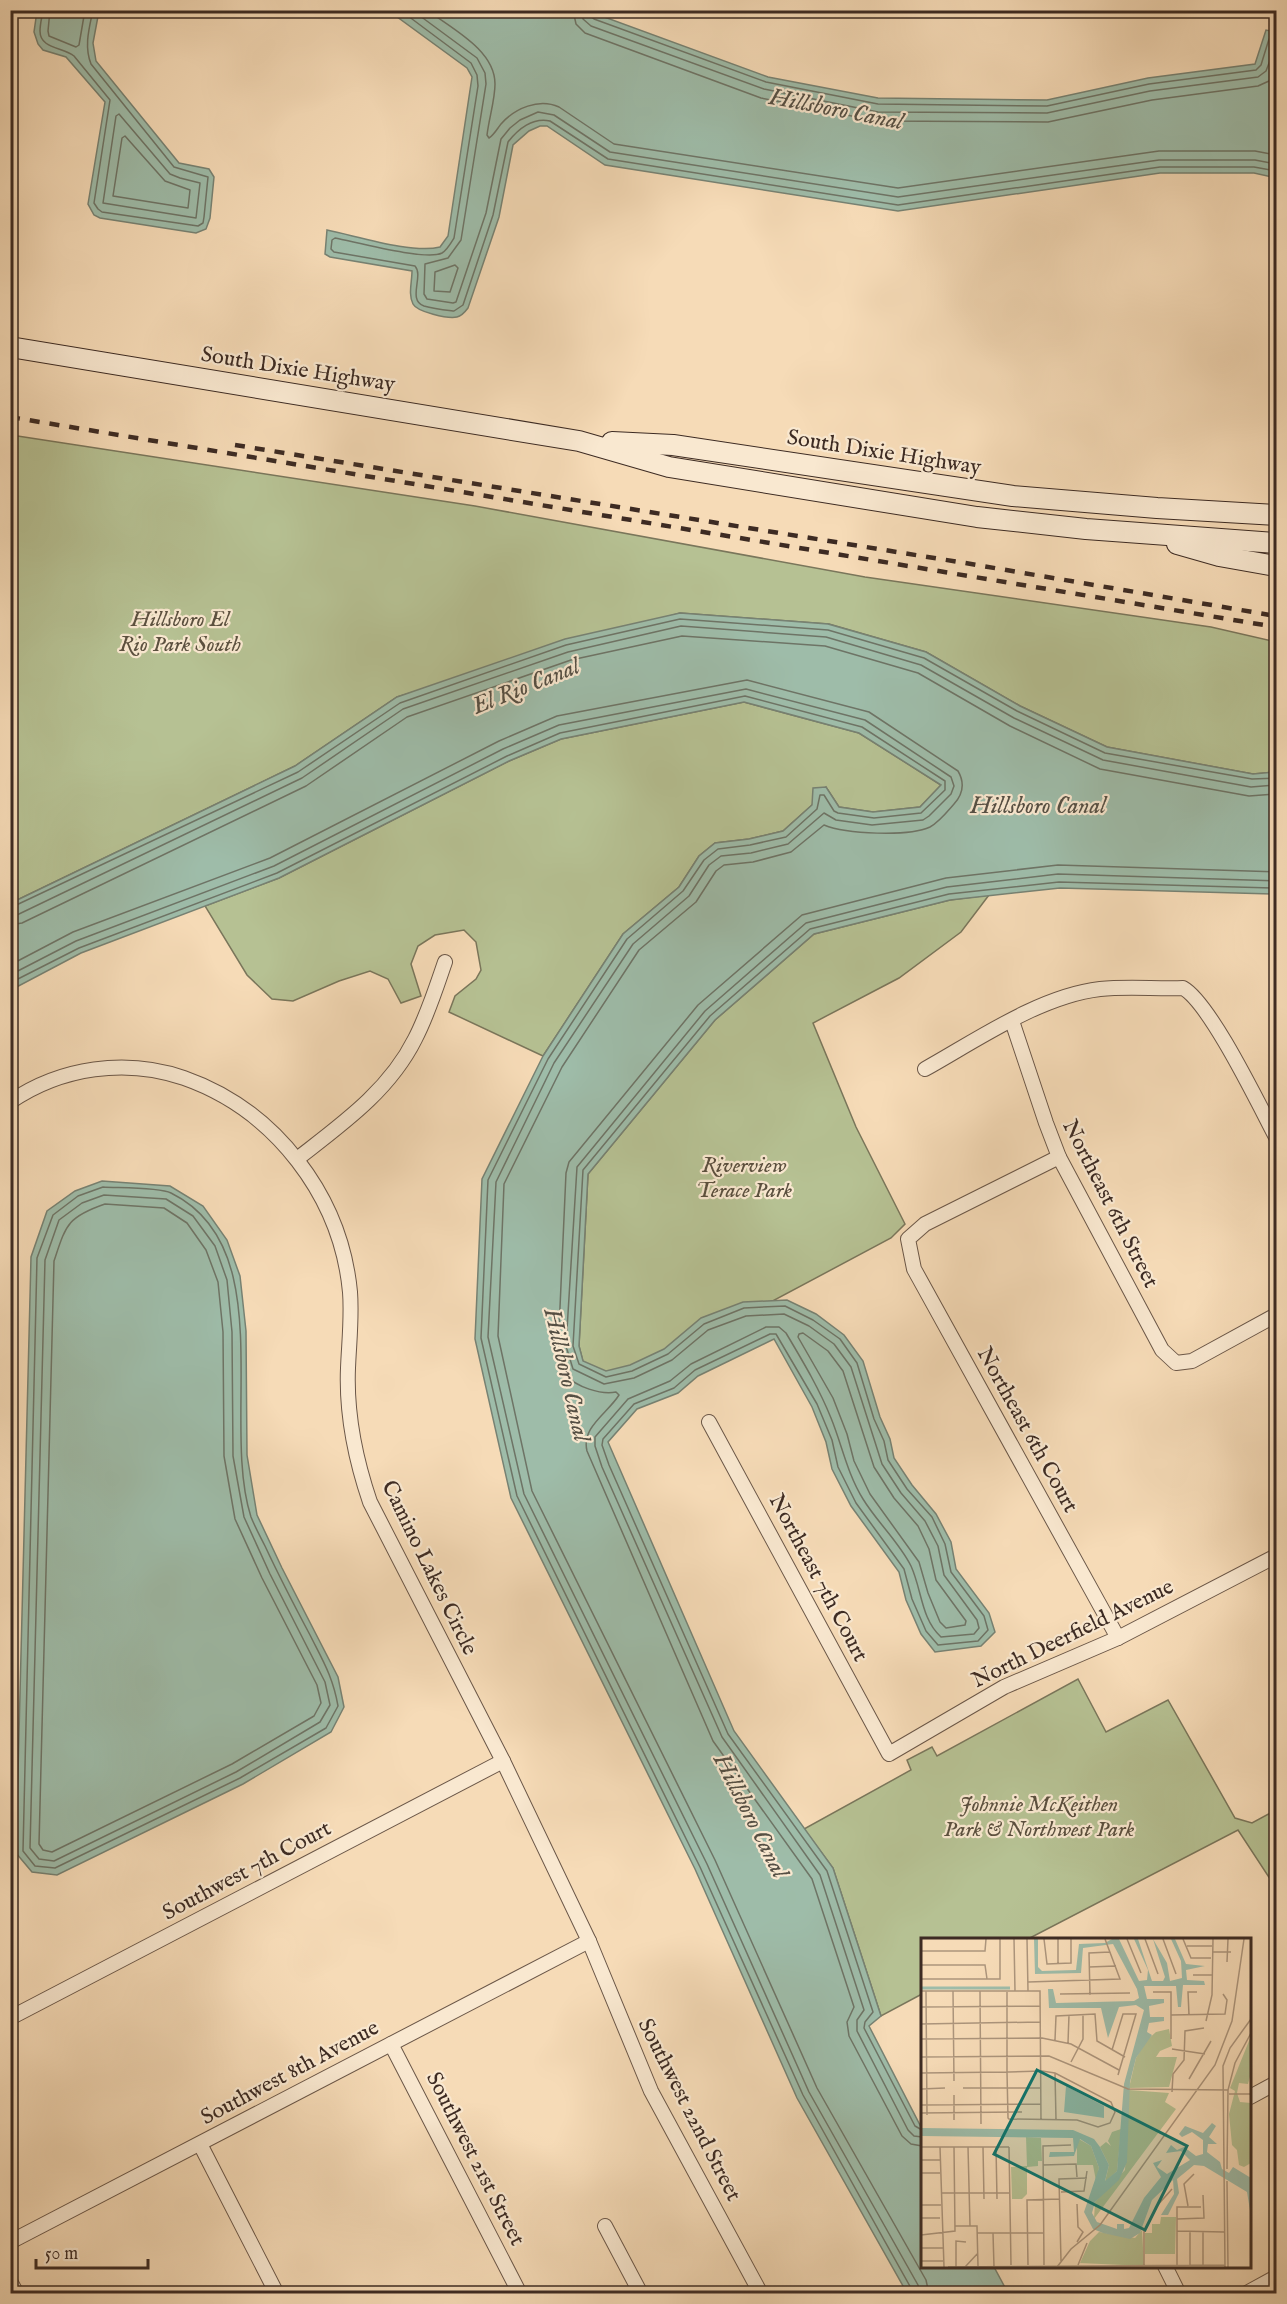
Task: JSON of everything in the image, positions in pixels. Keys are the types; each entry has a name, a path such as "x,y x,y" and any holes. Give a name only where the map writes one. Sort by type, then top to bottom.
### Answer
{"main road":[{"name":"South Dixie Highway","path":"10,347 579,441 669,467 977,517 1136,533"},
{"name":"South Dixie Highway","path":"579,441 673,445 1013,496 1276,515"},
{"path":"1136,533 1173,519 1182,510"},
{"path":"1136,533 1276,543"},
{"path":"1136,533 1219,556 1276,566"}],"street":[{"path":"297,1159 362,1108 383,1087 415,1039 446,962"},
{"path":"925,1069 1012,1021 1063,998 1100,989 1183,988 1193,994 1209,1016 1276,1137"},
{"name":"Northeast 6th Street","path":"1012,1021 1059,1156 1162,1350 1176,1363 1192,1361 1276,1315"},
{"name":"Camino Lakes Circle","path":"10,1102 32,1088 78,1072 111,1068 160,1072 191,1081 244,1109 267,1127 297,1159 327,1207 346,1263 351,1322 347,1369 348,1403 352,1437 367,1494 384,1532 502,1761 589,1941"},
{"name":"Northeast 6th Court","path":"1059,1156 925,1224 908,1239 914,1269 1118,1638"},
{"name":"Northeast 7th Court","path":"709,1422 889,1754"},
{"name":"North Deerfield Avenue","path":"889,1754 1004,1687 1118,1638 1276,1556"},
{"name":"Southwest 7th Court","path":"10,2018 502,1761"},
{"name":"Southwest 8th Avenue","path":"10,2242 589,1941"},
{"name":"Southwest 22nd Street","path":"589,1941 651,2091 761,2294"},
{"name":"Southwest 21st Street","path":"392,2044 520,2294"},
{"path":"1251,2096 1276,2083"},
{"path":"200,2144 277,2294"},
{"path":"605,2226 641,2294"},
{"path":"1166,2268 1179,2294"},
{"path":"1245,2294 1276,2277"},
{"path":"10,2281 17,2294"}],"green space":[{"name":"Hillsboro El Rio Park South","path":"11,435 475,506 865,577 1211,627 1276,642 1276,772 1253,774 1107,747 1020,706 926,652 829,624 680,613 397,697 295,766 11,903"},
{"path":"744,702 859,733 941,785 920,807 873,812 839,807 826,787 812,805 783,831 749,839 715,843 699,856 679,887 623,934 543,1056 449,1012 455,996 476,979 481,970 476,942 464,930 435,935 418,946 411,964 421,996 401,1003 388,979 370,971 339,981 293,1001 272,999 247,975 205,906 279,878 509,761 561,739"},
{"name":"Riverview Terace Park","path":"989,895 961,932 899,978 813,1023 856,1127 905,1224 891,1238 592,1397 579,1346 588,1174 715,1020 814,934 950,900"},
{"name":"Johnnie McKeithen Park & Northwest Park","path":"1078,1679 1106,1732 1168,1700 1235,1818 1252,1823 1276,1810 1276,1888 1238,1830 1030,1938 921,1938 921,1995 881,2016 833,1868 804,1829 911,1770 907,1760 932,1747 937,1756"}],"water":[{"path":"37,11 99,11 93,43 96,61 179,163 209,169 214,177 210,218 206,229 196,233 100,218 94,215 88,204 105,102 66,57 43,50 38,44 34,32"},
{"name":"Hillsboro Canal","path":"389,11 588,11 768,77 878,98 1047,100 1148,78 1255,64 1266,30 1276,32 1276,178 1254,173 1160,173 898,211 605,165 547,126 540,126 529,131 513,145 499,217 468,308 457,317 440,316 420,310 413,304 410,292 412,271 330,257 325,254 327,230 384,243 428,249 440,247 448,236 472,77 467,68"},
{"name":"Hillsboro Canal","path":"680,613 828,624 926,652 1020,706 1107,747 1253,774 1276,772 1276,894 1060,888 950,900 814,934 715,1020 588,1174 579,1346 583,1361 606,1371 630,1365 664,1349 701,1318 743,1302 787,1300 816,1314 844,1335 863,1361 880,1417 890,1439 894,1458 912,1485 936,1514 951,1542 956,1569 989,1613 995,1632 981,1646 935,1652 921,1634 906,1600 899,1572 851,1506 832,1469 826,1442 812,1407 774,1339 698,1376 678,1393 637,1409 608,1442 734,1731 833,1868 881,2016 869,2026 921,2127 921,2268 995,2268 1008,2293 907,2293 797,2098 695,1869 511,1498 475,1339 482,1179 543,1056 623,934 679,887 699,856 715,843 749,839 783,831 812,805 813,788 826,787 839,807 873,812 920,807 941,785 859,733 744,702 561,739 509,761 279,878 81,953 11,990 11,903 295,766 397,697 565,639"},
{"path":"102,1181 170,1186 203,1206 227,1240 240,1276 246,1331 247,1455 257,1515 338,1677 344,1707 331,1732 243,1784 57,1875 32,1872 16,1853 31,1257 47,1211 75,1191"}],"railway":[{"path":"10,417 1276,627"},
{"path":"235,445 965,563 1276,616"}],"water label":[{"name":"El Rio Canal","path":"526,687"}]}
